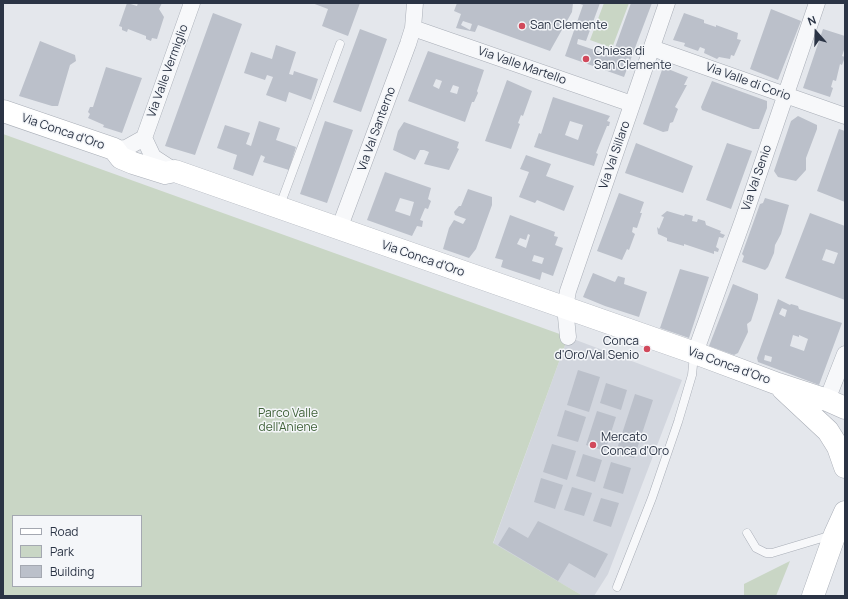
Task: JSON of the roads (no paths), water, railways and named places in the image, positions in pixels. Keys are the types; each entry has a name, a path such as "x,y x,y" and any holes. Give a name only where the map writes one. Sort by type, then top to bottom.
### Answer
{"street":[{"name":"Via Valle Vermiglio","path":"144,138 192,3"},
{"name":"Via Val Santerno","path":"339,229 413,28 415,3"},
{"name":"Via Val Sillaro","path":"568,337 565,308 568,291 667,3"},
{"name":"Via Val Senio","path":"694,353 786,96 817,3"},
{"name":"Via Valle Martello","path":"413,28 632,104"},
{"name":"Via Valle di Corio","path":"652,48 845,116"},
{"name":"Via Conca d'Oro","path":"3,111 114,149 121,158 134,163 164,173 175,172 836,404"},
{"path":"114,149 126,148 144,138 153,157 175,172"},
{"path":"836,404 845,354"},
{"path":"778,384 825,426 838,447 845,467"},
{"path":"813,596 835,534 845,512"}],"lane":[{"path":"279,208 340,44"},
{"path":"617,587 652,498 678,422 692,375 694,353"},
{"path":"747,533 758,549 772,553 835,534"}],"place":[{"name":"San Clemente","path":"522,26"},
{"name":"Chiesa di San Clemente","path":"586,59"},
{"name":"Conca d'Oro/Val Senio","path":"647,349"},
{"name":"Mercato Conca d'Oro","path":"593,445"}],"park label":[{"name":"Parco Valle dell'Aniene","path":"288,421"}]}
